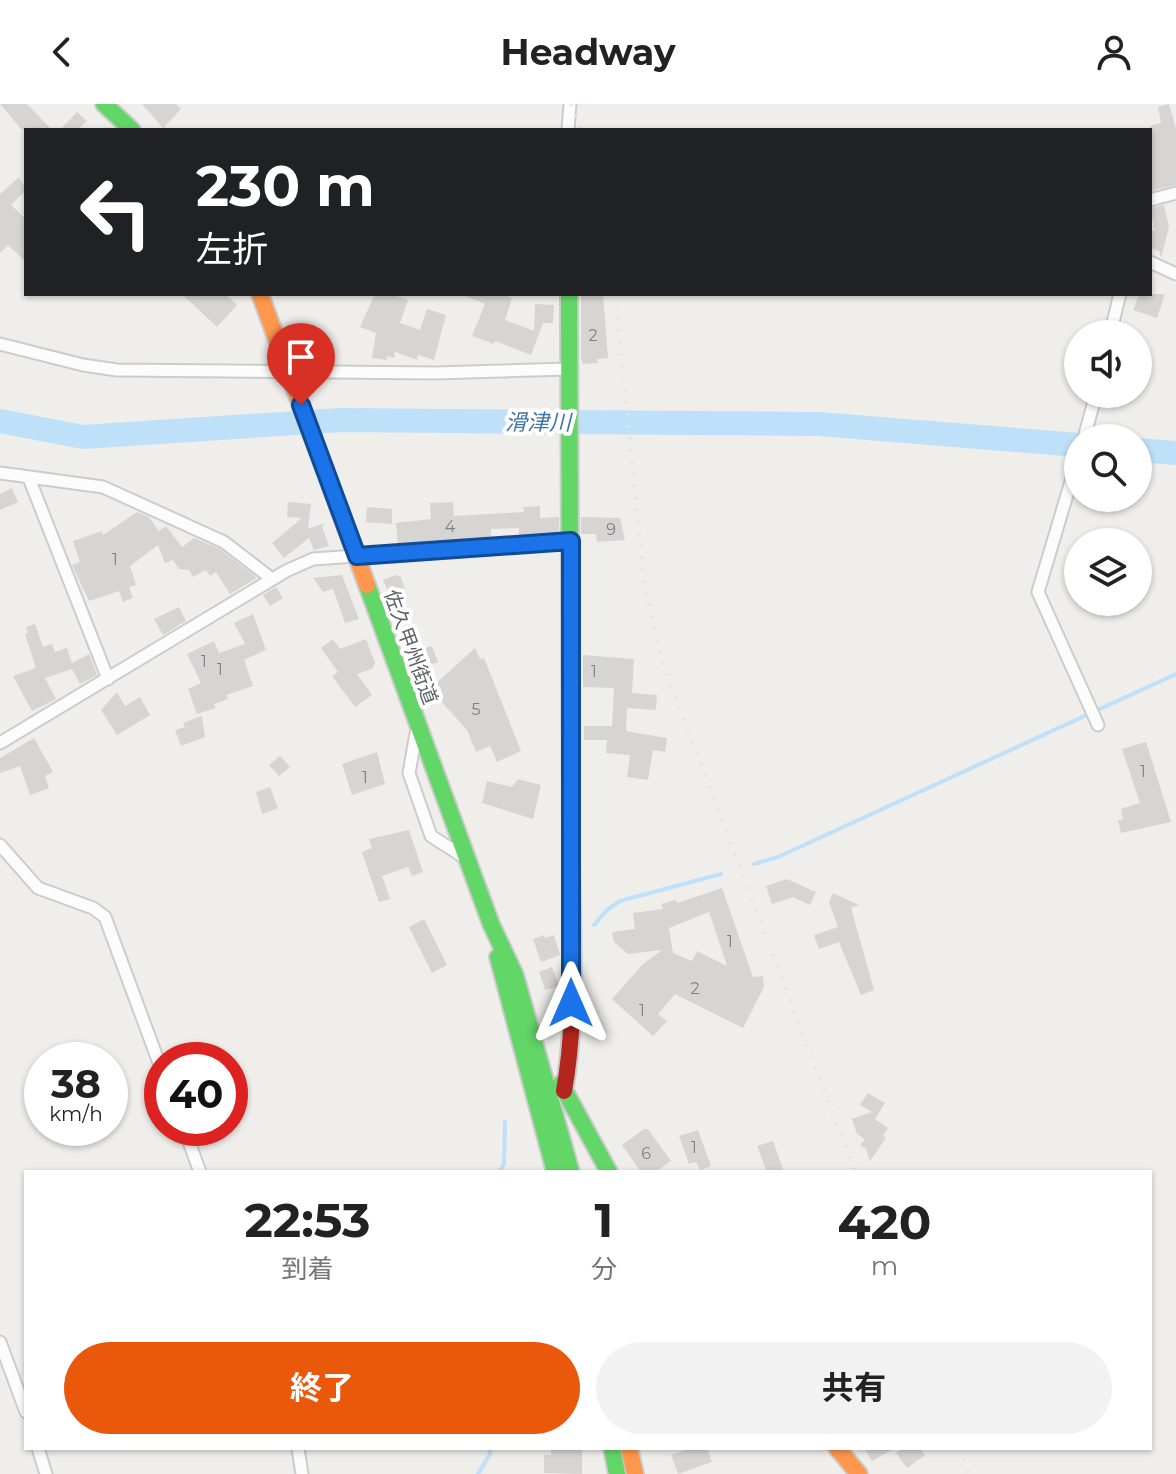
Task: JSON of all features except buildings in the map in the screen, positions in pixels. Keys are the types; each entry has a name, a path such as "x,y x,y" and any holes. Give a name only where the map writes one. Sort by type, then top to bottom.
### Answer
{"main road":[{"path":"104,104 130,128"},
{"name":"佐久甲州街道","path":"261,296 491,924 515,975 557,1111 571,1170"},
{"path":"564,1091 569,1064 571,1003 569,296"},
{"name":"佐久甲州街道","path":"491,924 555,1170"},
{"path":"515,975 564,1091 608,1170"},
{"path":"531,1072 575,1138 607,1170"},
{"path":"612,1450 617,1474"},
{"path":"629,1450 635,1474"},
{"path":"839,1450 859,1474"}],"street":[{"path":"568,128 570,104"},
{"path":"1152,199 1176,193"},
{"path":"1152,263 1176,274"},
{"path":"1114,320 1120,296"},
{"path":"0,344 83,365 117,370 568,374"},
{"path":"0,473 103,487 224,542 272,579"},
{"path":"29,478 108,679"},
{"path":"1064,506 1038,592 1096,722"},
{"path":"0,743 272,579 313,559 571,541"},
{"path":"418,723 409,773 431,836 467,859"},
{"path":"0,845 38,888 93,908 105,917 151,1042"},
{"path":"191,1146 199,1170"},
{"path":"0,1342 24,1407"},
{"path":"39,1450 46,1474"},
{"path":"298,1450 302,1474"}],"waterway":[{"name":"滑津川","path":"0,421 83,437 341,420 819,424 1064,444"},
{"name":"滑津川","path":"1152,451 1176,453"},
{"path":"754,864 778,857 1176,674"},
{"path":"594,925 620,901 721,874"},
{"path":"500,1170 504,1164 505,1122"},
{"path":"478,1474 489,1450"}],"railway":[{"path":"571,104 579,128"},
{"path":"615,296 644,581 662,662 854,1170"},
{"path":"960,1450 969,1474"}],"traffic: fast":[{"path":"104,104 130,128"},
{"path":"569,296 571,851"},
{"path":"367,585 491,924 515,975 570,1170"},
{"path":"498,957 554,1170"},
{"path":"561,1084 608,1170"},
{"path":"612,1450 617,1474"}],"traffic: slow":[{"path":"261,296 367,585"},
{"path":"629,1450 635,1474"},
{"path":"839,1450 859,1474"}],"traffic: jam":[{"path":"564,1091 572,1002 571,851"}],"route":[{"path":"301,405 357,556 415,554 546,540 571,541 571,1003"}]}
